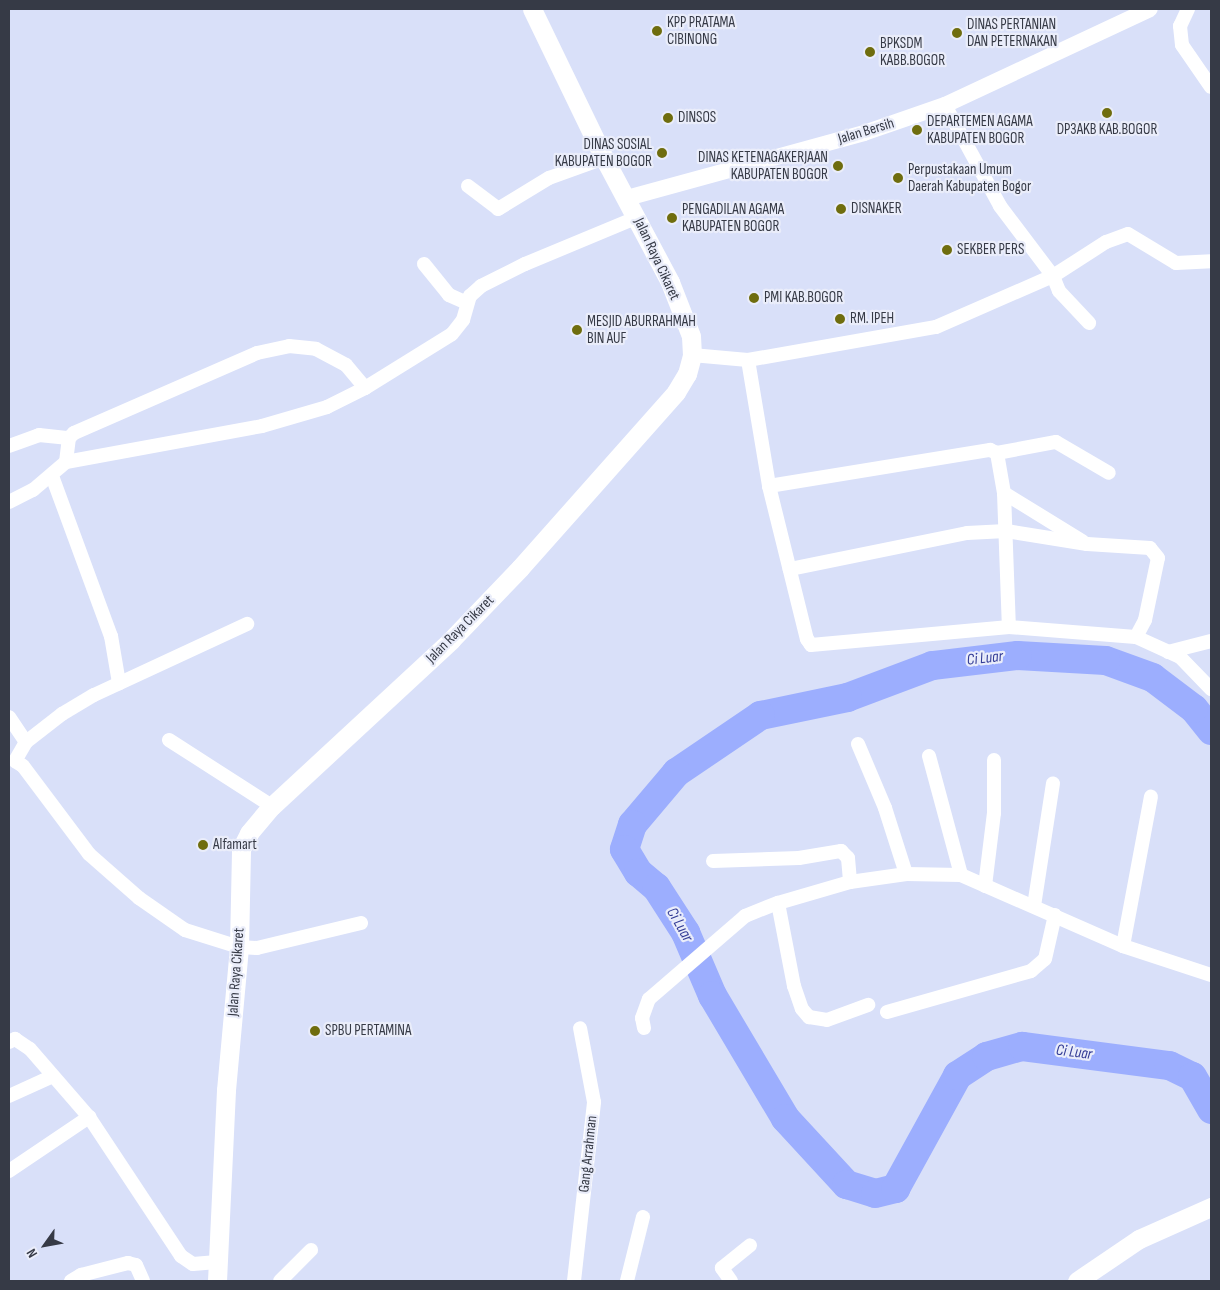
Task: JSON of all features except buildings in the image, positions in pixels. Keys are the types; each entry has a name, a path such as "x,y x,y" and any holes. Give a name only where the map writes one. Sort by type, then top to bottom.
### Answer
{"main road":[{"name":"Jalan Raya Cikaret","path":"217,1281 226,1090 239,947 241,849 249,833 272,806 451,640 520,568 676,392 687,374 692,355 691,336 670,282 638,217 604,158 532,9"},
{"path":"1077,1281 1139,1239 1211,1207"}],"street":[{"name":"Jalan Bersih","path":"627,198 864,133 945,105 1150,9"},
{"path":"1188,9 1180,26 1182,45 1211,86"},
{"path":"945,105 988,188 1053,276 1059,291 1089,323"},
{"path":"468,186 498,209 549,178 604,158"},
{"path":"9,502 52,476 66,462 262,426 327,406 364,388 452,334 463,320 466,303 481,286 525,264 638,217"},
{"path":"692,355 748,360 936,327 1053,276 1106,242 1128,234 1176,263 1211,261"},
{"path":"424,264 449,296 466,303"},
{"path":"9,446 39,435 69,438 257,353 289,346 316,349 346,365 364,388"},
{"path":"748,360 769,486 807,639 811,645 1009,627 1136,637 1180,657 1211,689"},
{"path":"66,462 69,438"},
{"path":"769,486 990,450 997,453 1056,442 1109,473"},
{"path":"997,453 1004,493 1009,627"},
{"path":"52,476 111,636 119,683"},
{"path":"1004,493 1087,544"},
{"path":"790,568 967,533 1006,531 1087,544 1150,548 1155,552 1158,566 1145,620 1136,637"},
{"path":"247,624 119,683 62,714 26,742 12,762 23,766 89,854 139,898 185,930 239,947 269,946 361,923"},
{"path":"1168,652 1211,641"},
{"path":"9,717 26,742"},
{"path":"169,740 272,806"},
{"path":"858,744 885,808 906,874"},
{"path":"929,756 961,875"},
{"path":"985,886 994,813 994,760"},
{"path":"1034,906 1053,783"},
{"path":"1123,946 1151,797"},
{"path":"713,861 799,858 841,851 848,858 850,882"},
{"path":"644,1028 642,1018 648,999 745,916 778,903 850,882 906,874 961,875 1123,946 1211,975"},
{"path":"778,903 794,986 802,1009 809,1017 827,1020 868,1005"},
{"path":"886,1012 1031,971 1045,958 1055,915"},
{"name":"Gang Arrahman","path":"574,1281 594,1102 580,1028"},
{"path":"9,1042 15,1039 23,1044 89,1117 181,1256 193,1264 217,1262"},
{"path":"9,1096 53,1076"},
{"path":"9,1170 89,1117"},
{"path":"627,1281 643,1217"},
{"path":"731,1281 722,1268 750,1245"},
{"path":"280,1281 311,1250"},
{"path":"71,1281 81,1275 128,1263 136,1265 143,1281"}],"waterway":[{"name":"Ci Luar","path":"1211,730 1193,708 1152,677 1105,660 1017,655 932,665 847,697 760,715 676,772 632,824 624,849 638,872 656,887 685,932 712,995 785,1118 846,1184 875,1193 895,1188 957,1075 986,1056 1022,1046 1169,1065 1192,1076 1211,1109"}],"place":[{"name":"KPP PRATAMA CIBINONG","path":"657,31"},
{"name":"DINAS PERTANIAN DAN PETERNAKAN","path":"957,33"},
{"name":"BPKSDM KABB.BOGOR","path":"870,52"},
{"name":"DP3AKB KAB.BOGOR","path":"1107,113"},
{"name":"DINSOS","path":"668,118"},
{"name":"DEPARTEMEN AGAMA KABUPATEN BOGOR","path":"917,130"},
{"name":"DINAS SOSIAL KABUPATEN BOGOR","path":"662,153"},
{"name":"DINAS KETENAGAKERJAAN KABUPATEN BOGOR","path":"838,166"},
{"name":"Perpustakaan Umum Daerah Kabupaten Bogor","path":"898,178"},
{"name":"DISNAKER","path":"841,209"},
{"name":"PENGADILAN AGAMA KABUPATEN BOGOR","path":"672,218"},
{"name":"SEKBER PERS","path":"947,250"},
{"name":"PMI KAB.BOGOR","path":"754,298"},
{"name":"RM. IPEH","path":"840,319"},
{"name":"MESJID ABURRAHMAH BIN AUF","path":"577,330"},
{"name":"Alfamart","path":"203,845"},
{"name":"SPBU PERTAMINA","path":"315,1031"}]}
